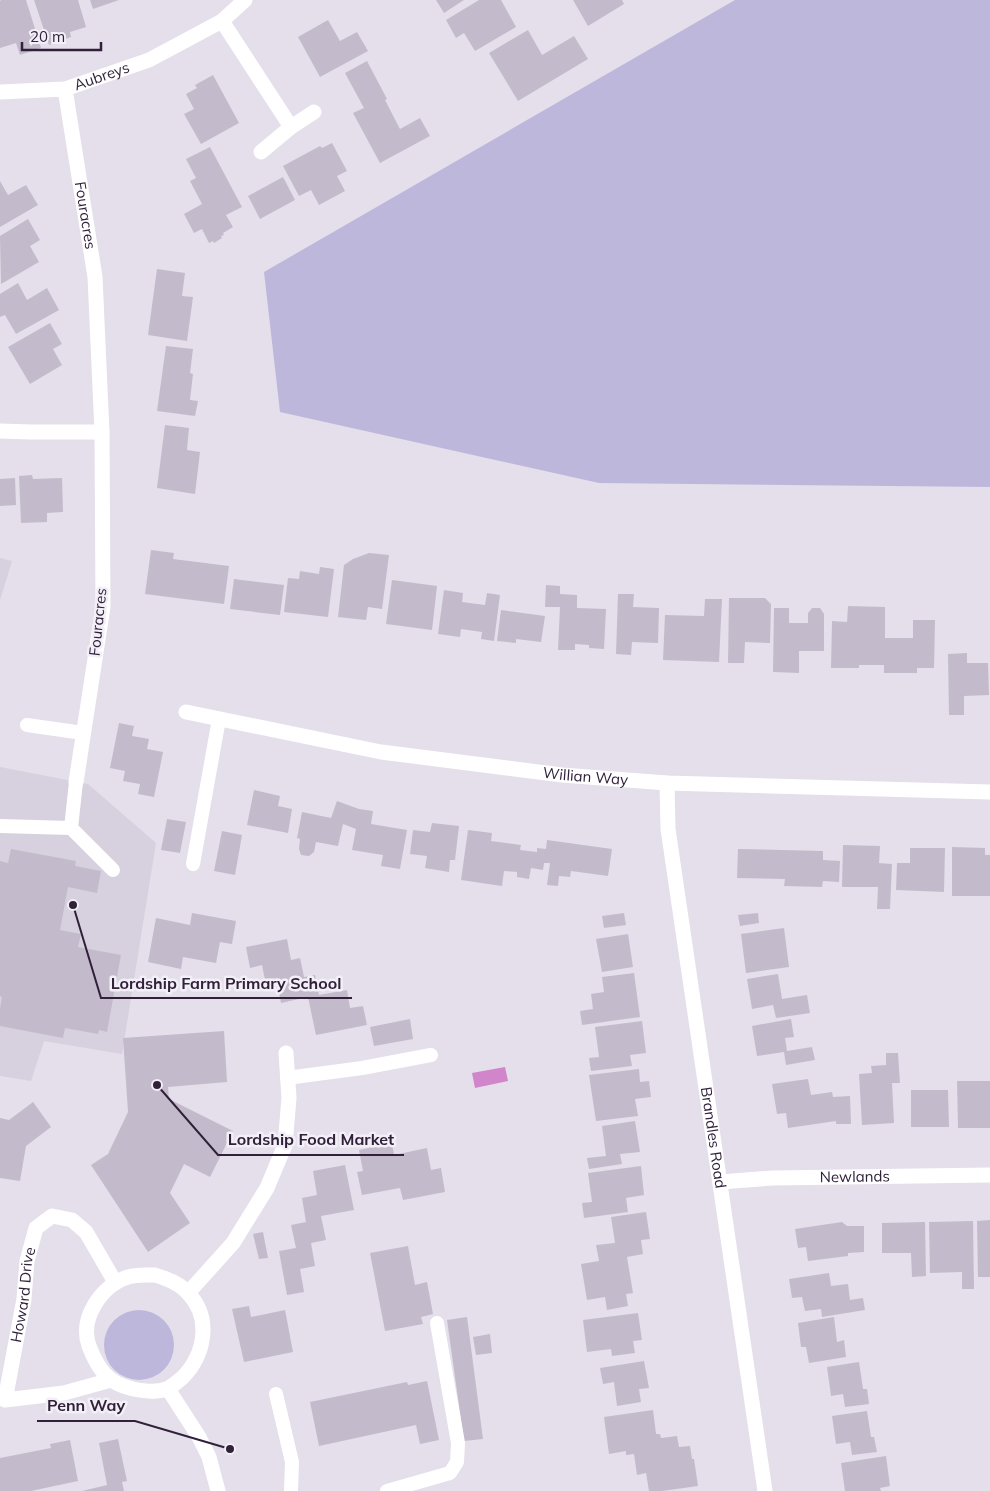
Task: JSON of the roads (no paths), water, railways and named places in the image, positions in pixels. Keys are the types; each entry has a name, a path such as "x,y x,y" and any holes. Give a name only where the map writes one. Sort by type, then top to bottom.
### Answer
{"street":[{"name":"Aubreys","path":"0,92 65,90 149,60 222,21 245,0"},
{"path":"222,21 291,128"},
{"name":"Fouracres","path":"65,90 95,277 102,432 103,607 76,782"},
{"path":"261,152 314,112"},
{"path":"0,431 102,432"},
{"name":"Willian Way","path":"186,712 381,752 562,775 667,784 990,792"},
{"name":"Brandles Road","path":"667,784 668,829 764,1491"},
{"path":"188,1293 233,1243 267,1188 285,1146 289,1098 286,1052"},
{"name":"Newlands","path":"720,1182 772,1178 990,1175"},
{"name":"Howard Drive","path":"111,1380 64,1393 2,1400 24,1299 27,1262 36,1228 52,1216 72,1220 86,1232 115,1282"},
{"path":"154,1275 173,1282 188,1293 199,1310 203,1329 201,1349 192,1367 168,1389 143,1391 123,1387 111,1380 97,1366 87,1340 88,1320 95,1302 115,1282 130,1276 154,1275"},
{"path":"168,1389 199,1436 209,1457 218,1491"}],"lane":[{"path":"193,864 219,720"},
{"path":"27,725 83,733"},
{"path":"71,828 76,782"},
{"path":"0,826 71,828 113,870"},
{"path":"287,1078 362,1068 431,1055"},
{"path":"387,1491 450,1473 458,1462 458,1443 437,1323"},
{"path":"276,1394 292,1462 291,1491"}],"place":[{"name":"Lordship Farm Primary School","path":"73,905"},
{"name":"Lordship Food Market","path":"157,1085"},
{"name":"Penn Way","path":"230,1449"}]}
